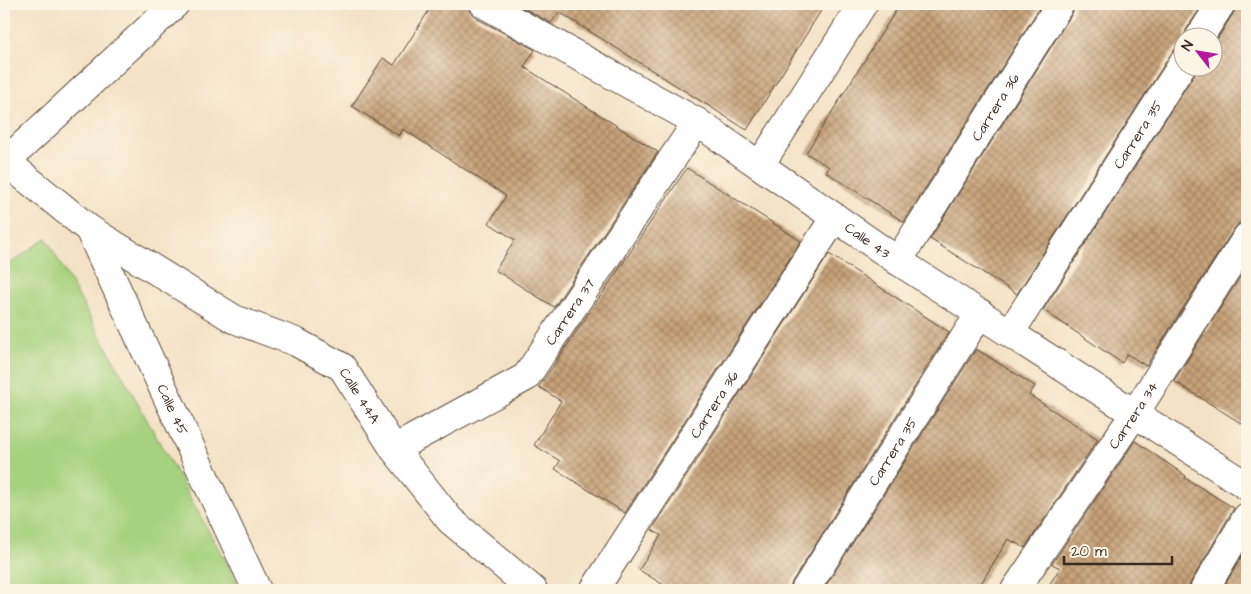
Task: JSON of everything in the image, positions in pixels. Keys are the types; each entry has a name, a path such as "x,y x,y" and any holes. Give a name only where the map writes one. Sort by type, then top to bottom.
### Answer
{"street":[{"path":"4,162 175,4"},
{"name":"Calle 43","path":"484,4 697,122 898,261 1247,486"},
{"path":"760,165 864,4"},
{"name":"Carrera 36","path":"898,261 1060,4"},
{"path":"1205,28 1221,4"},
{"name":"Carrera 35","path":"1010,333 1174,78"},
{"name":"Carrera 37","path":"394,449 526,377 697,122"},
{"name":"Calle 44A","path":"4,162 89,228 234,319 296,342 342,366 394,449 450,520 533,590"},
{"name":"Carrera 36","path":"594,590 835,218"},
{"name":"Calle 45","path":"89,228 257,590"},
{"name":"Carrera 34","path":"1016,590 1134,413 1247,237"},
{"name":"Carrera 35","path":"805,590 980,313"},
{"path":"1204,590 1247,517"}],"green space":[{"path":"46,238 237,582 222,590 4,590 4,268"}],"building":[{"path":"433,4 468,4 470,12 476,18 535,50 524,67 658,152 554,307 495,270 515,240 489,223 506,196 403,129 399,136 352,106 383,58 394,65"},
{"path":"516,4 825,4 747,130 559,12 551,23"},
{"path":"900,4 1042,4 904,222 826,172 829,167 806,153"},
{"path":"1075,4 1203,4 1187,28 1174,28 1174,50 1017,294 930,239 1073,12"},
{"path":"1236,4 1247,4 1247,221 1239,223 1234,229 1146,366 1127,354 1122,363 1043,310 1192,78 1224,78 1224,28 1234,12"},
{"path":"687,168 801,241 625,513 555,469 560,461 534,445 561,401 539,387"},
{"path":"829,254 949,332 792,582 790,590 672,590 639,570 661,535 652,530"},
{"path":"1247,266 1247,427 1174,381"},
{"path":"976,349 1035,386 1029,395 1098,439 1025,548 1008,539 977,590 823,590"},
{"path":"1135,441 1186,476 1185,478 1234,508 1188,590 1046,590 1060,568 1052,564"},
{"path":"1247,547 1247,590 1222,590"}]}
